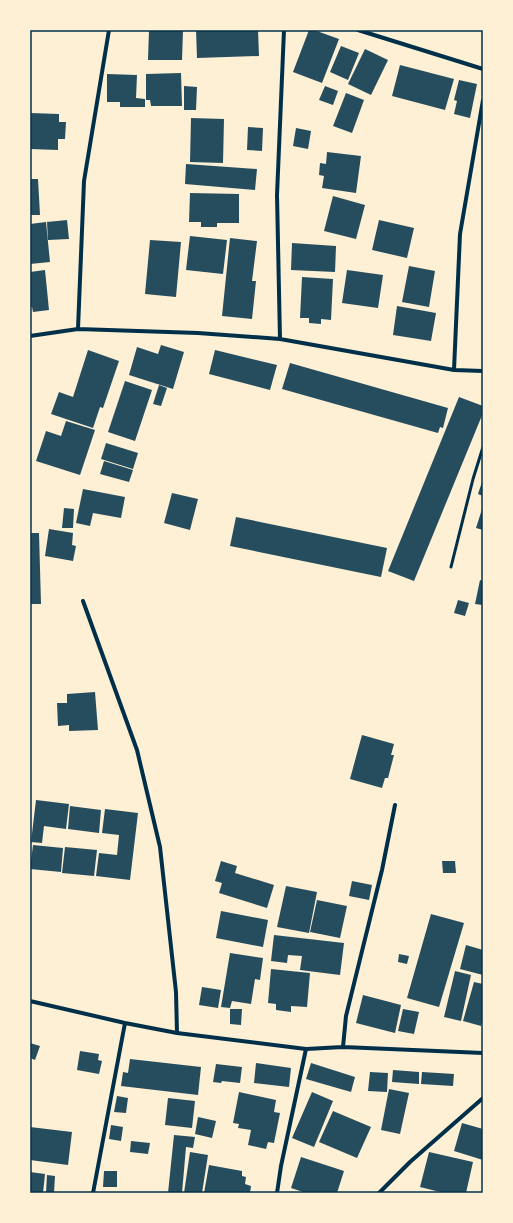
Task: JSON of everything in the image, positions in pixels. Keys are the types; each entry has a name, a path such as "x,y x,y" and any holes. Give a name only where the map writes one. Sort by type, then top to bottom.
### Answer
{"street":[{"path":"78,329 84,181 109,30"},
{"path":"280,339 276,195 284,30"},
{"path":"358,30 483,69"},
{"path":"454,370 460,234 483,100"},
{"path":"30,336 78,329 198,333 280,339 454,370 483,371"},
{"path":"83,601 137,750 160,846 176,992 177,1033"},
{"path":"343,1047 346,1016 382,870 395,805"},
{"path":"30,1001 125,1023 177,1033 306,1049 343,1047 483,1053"},
{"path":"93,1193 125,1023"},
{"path":"277,1193 281,1166 306,1049"},
{"path":"380,1193 410,1162 483,1098"}],"lane":[{"path":"451,567 473,479 483,446"}],"building":[{"path":"149,30 183,30 182,60 148,60"},
{"path":"196,30 258,30 259,56 197,58"},
{"path":"309,30 314,30 339,39 322,83 293,72"},
{"path":"341,46 359,53 348,80 330,72"},
{"path":"365,49 388,60 371,95 348,84"},
{"path":"400,65 454,79 445,110 392,96"},
{"path":"181,73 182,106 151,106 150,100 146,100 146,74"},
{"path":"107,74 137,75 136,98 145,99 145,107 120,107 120,102 107,102"},
{"path":"459,80 477,84 470,118 454,114 457,101 454,100"},
{"path":"184,86 197,87 196,110 184,110"},
{"path":"325,86 338,91 333,105 319,100"},
{"path":"346,93 364,100 352,133 333,126"},
{"path":"30,113 59,114 59,122 66,122 65,139 58,139 58,150 30,149"},
{"path":"191,118 224,119 223,163 190,162"},
{"path":"248,127 263,128 262,151 247,150"},
{"path":"296,128 311,131 308,149 293,146"},
{"path":"327,152 361,156 356,193 322,188 324,176 319,175 320,163 326,164"},
{"path":"186,164 257,169 255,190 185,184"},
{"path":"30,179 38,179 40,215 30,215"},
{"path":"190,193 239,194 239,223 217,223 217,227 201,227 201,222 189,222"},
{"path":"333,196 365,205 356,239 324,231"},
{"path":"67,220 69,239 48,240 47,222"},
{"path":"379,220 414,228 407,258 372,250"},
{"path":"46,222 50,262 30,264 30,224"},
{"path":"190,236 227,240 223,274 186,270"},
{"path":"230,238 257,241 252,281 256,281 252,319 222,316"},
{"path":"150,240 181,242 176,297 145,294"},
{"path":"292,243 336,246 335,272 291,270"},
{"path":"409,266 435,271 429,307 402,302"},
{"path":"45,270 49,310 33,312 32,307 30,307 30,272"},
{"path":"347,270 383,275 378,308 342,303"},
{"path":"302,277 333,279 331,320 321,319 321,324 309,323 309,318 300,318"},
{"path":"397,306 436,313 431,341 393,335"},
{"path":"161,345 184,352 173,389 129,375 137,347 158,354"},
{"path":"88,350 119,361 103,408 100,407 93,428 51,414 59,392 73,397"},
{"path":"215,350 277,365 270,390 209,374"},
{"path":"290,363 448,408 443,428 440,427 438,433 282,389"},
{"path":"125,381 152,390 135,441 108,432"},
{"path":"159,385 167,388 161,406 153,404"},
{"path":"459,397 483,406 483,413 414,581 388,571"},
{"path":"66,421 95,430 80,475 36,461 46,431 61,436"},
{"path":"106,443 138,453 133,469 101,459"},
{"path":"104,461 133,470 129,482 100,474"},
{"path":"483,479 483,496 478,494"},
{"path":"83,489 125,497 121,518 93,513 90,526 76,523"},
{"path":"172,493 198,499 190,530 164,523"},
{"path":"483,506 483,530 476,528"},
{"path":"64,508 74,509 73,528 62,528"},
{"path":"236,517 387,548 381,577 230,546"},
{"path":"49,529 73,533 72,545 76,546 73,561 45,556"},
{"path":"30,533 39,533 41,604 30,604"},
{"path":"480,580 483,581 483,605 475,604"},
{"path":"458,600 469,603 465,616 454,613"},
{"path":"95,692 98,730 69,731 69,725 58,726 57,703 67,703 67,694"},
{"path":"362,735 394,744 391,755 394,755 388,778 385,778 382,788 350,779"},
{"path":"36,800 69,804 66,829 44,826 42,843 31,842"},
{"path":"70,806 101,810 99,833 68,829"},
{"path":"105,809 138,813 130,880 96,876 99,853 117,855 119,835 102,833"},
{"path":"33,845 63,848 61,872 30,869"},
{"path":"65,847 97,850 94,876 62,873"},
{"path":"221,861 237,866 235,873 274,885 267,908 219,893 222,883 215,881"},
{"path":"442,861 455,861 456,873 443,873"},
{"path":"352,881 372,885 369,900 349,896"},
{"path":"286,886 317,892 309,933 277,927"},
{"path":"317,900 347,906 340,938 310,932"},
{"path":"221,911 268,920 263,947 216,938"},
{"path":"431,914 464,923 439,1007 407,998"},
{"path":"274,935 344,943 340,975 300,970 302,956 288,955 287,963 271,961"},
{"path":"466,945 483,950 483,975 460,969"},
{"path":"230,953 263,958 260,980 255,979 251,1004 232,1001 230,1008 221,1007"},
{"path":"399,954 409,956 407,964 398,962"},
{"path":"271,969 310,973 307,1007 291,1006 291,1012 276,1010 276,1004 268,1003"},
{"path":"455,971 471,975 461,1021 444,1017"},
{"path":"474,982 483,984 483,1017 481,1026 463,1021"},
{"path":"202,987 221,990 218,1008 199,1005"},
{"path":"363,995 401,1005 395,1033 356,1023"},
{"path":"230,1009 242,1009 241,1025 230,1024"},
{"path":"403,1009 419,1012 414,1034 398,1031"},
{"path":"30,1043 40,1046 35,1060 30,1058"},
{"path":"80,1051 99,1054 98,1060 102,1061 99,1074 77,1070"},
{"path":"130,1059 201,1067 198,1095 121,1086 123,1072 128,1073"},
{"path":"256,1063 291,1068 289,1087 254,1083"},
{"path":"311,1063 355,1077 351,1092 306,1079"},
{"path":"216,1064 242,1067 240,1083 222,1081 221,1083 213,1082"},
{"path":"393,1070 419,1072 419,1084 392,1082"},
{"path":"370,1072 388,1073 387,1092 368,1091"},
{"path":"422,1072 454,1074 453,1086 421,1084"},
{"path":"389,1089 409,1093 400,1134 381,1130"},
{"path":"239,1092 276,1100 274,1112 280,1113 274,1143 268,1142 266,1149 248,1145 251,1130 238,1128 239,1124 233,1123"},
{"path":"312,1092 333,1101 314,1147 292,1138"},
{"path":"117,1096 128,1098 126,1113 114,1112"},
{"path":"168,1098 195,1101 192,1128 165,1125"},
{"path":"333,1111 371,1127 357,1158 319,1142"},
{"path":"198,1117 216,1121 212,1138 195,1134"},
{"path":"462,1123 483,1129 483,1160 454,1151"},
{"path":"111,1125 123,1127 121,1141 109,1139"},
{"path":"30,1127 72,1132 68,1165 30,1160"},
{"path":"174,1135 195,1137 193,1148 186,1147 182,1193 168,1193"},
{"path":"131,1141 150,1143 148,1154 130,1152"},
{"path":"190,1152 208,1155 202,1193 184,1193"},
{"path":"429,1152 473,1162 466,1193 444,1193 420,1187"},
{"path":"301,1157 344,1171 337,1193 306,1193 291,1188"},
{"path":"209,1165 242,1171 242,1176 246,1177 245,1184 251,1186 250,1193 204,1193"},
{"path":"104,1171 117,1171 117,1187 103,1187"},
{"path":"30,1172 45,1174 43,1193 30,1193"},
{"path":"47,1175 55,1176 54,1193 46,1193"}]}
